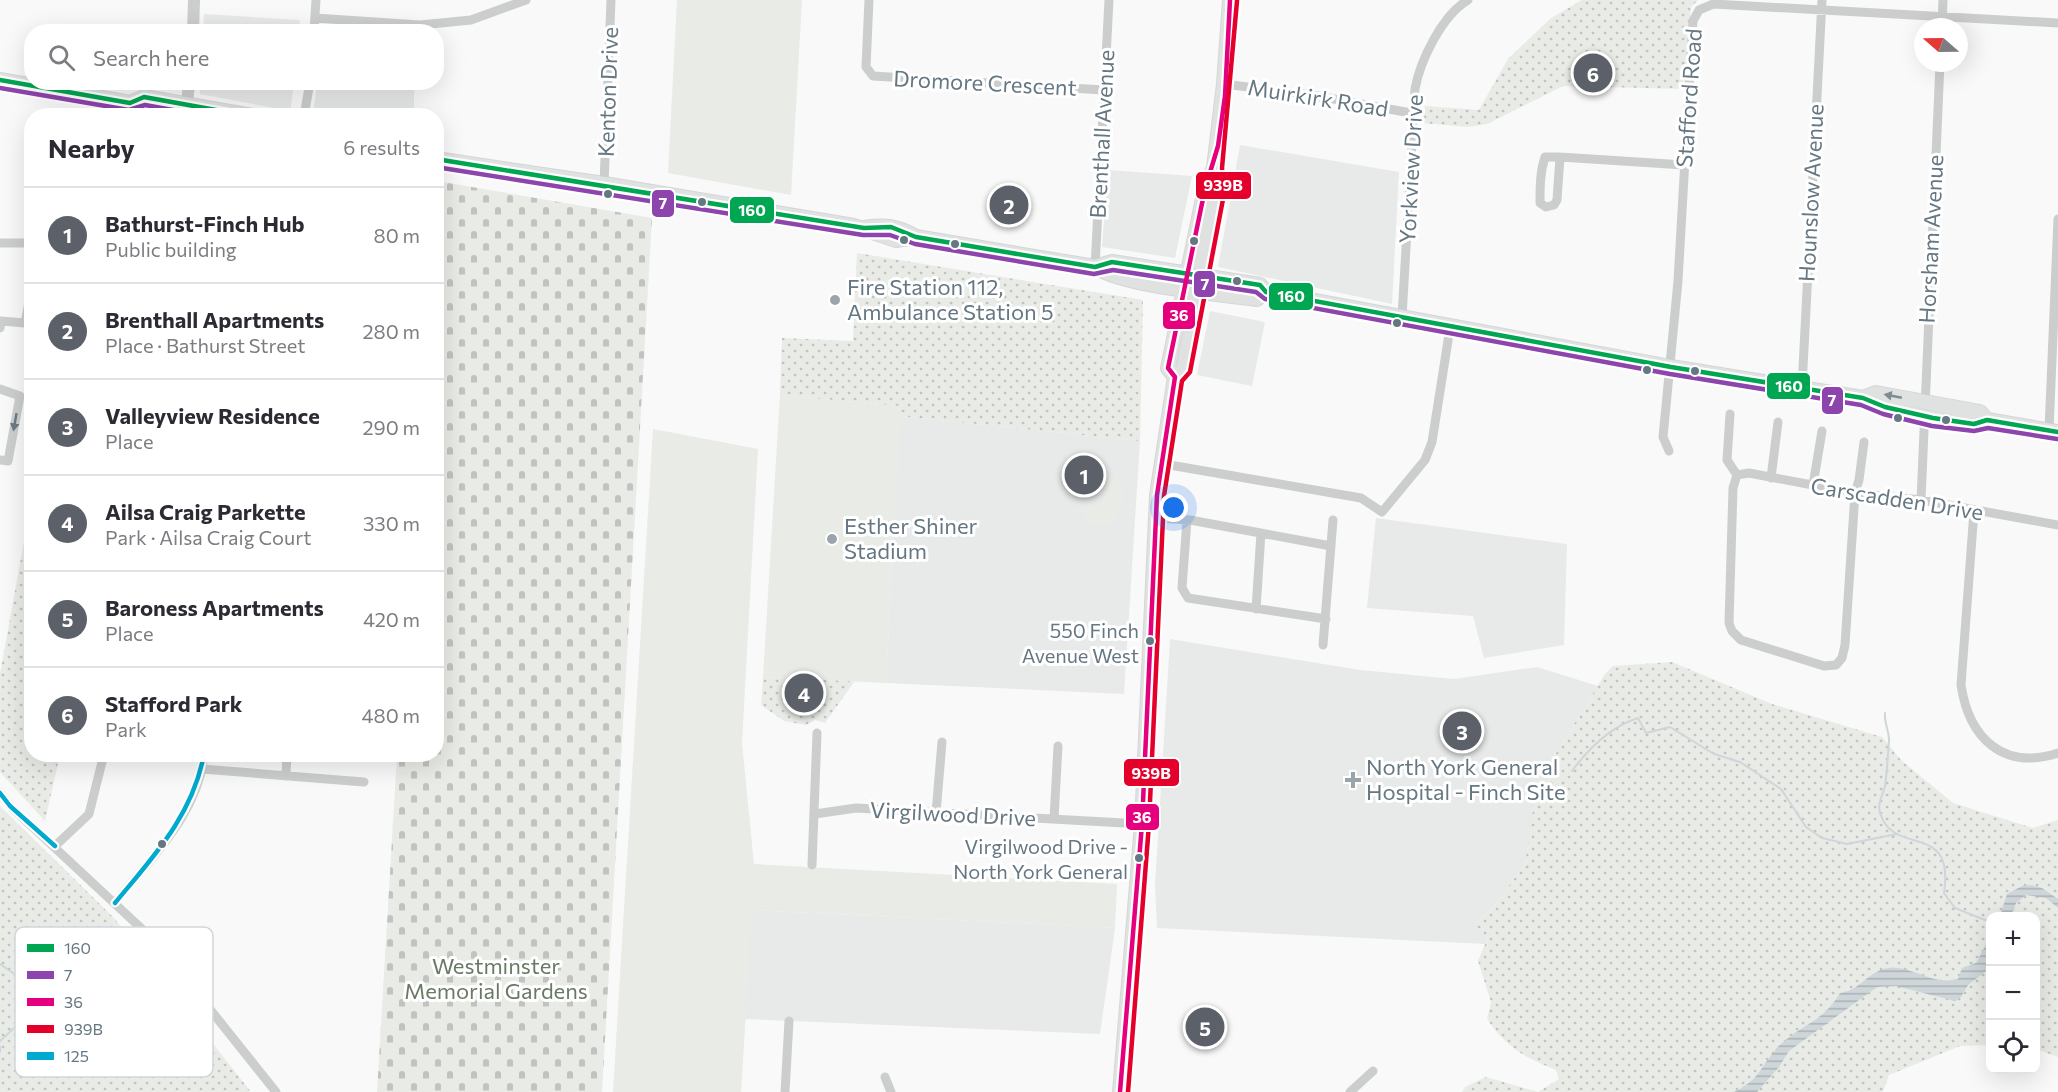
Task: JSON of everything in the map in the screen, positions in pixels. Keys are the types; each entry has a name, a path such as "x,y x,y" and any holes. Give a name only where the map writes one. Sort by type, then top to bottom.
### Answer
{"main road":[{"path":"1120,1092 1142,824 1155,518 1175,377 1168,368 1184,288 1194,274 1217,193 1214,168 1224,84 1230,0"},
{"path":"0,80 24,84"},
{"path":"57,90 130,103 144,97 183,108"},
{"path":"130,103 133,108"},
{"path":"444,160 604,184 864,228 886,238 916,237 1095,267 1111,276 1184,288 1257,299 1266,292"},
{"path":"1095,267 1112,262 1260,285 1266,292 1450,328 1863,398 1874,405 1923,408 1977,424 1987,420 2053,431"},
{"path":"1175,377 1183,371 1198,290 1194,274"}],"street":[{"path":"193,24 194,0"},
{"path":"315,24 316,0"},
{"path":"430,24 471,20 526,0"},
{"name":"Kenton Drive","path":"604,184 612,0"},
{"name":"Dromore Crescent","path":"869,0 867,67 873,76 1104,90"},
{"name":"Brenthall Avenue","path":"1095,267 1109,0"},
{"name":"Hounslow Avenue","path":"1802,387 1822,0"},
{"path":"1942,18 1943,0"},
{"name":"Yorkview Drive","path":"1402,318 1411,113 1419,68 1430,46 1463,1"},
{"name":"Stafford Road","path":"1669,452 1663,437 1671,367 1693,21 1699,10 1713,4 1914,19"},
{"path":"315,18 405,24"},
{"name":"Stafford Road","path":"1968,22 2058,23"},
{"name":"Horsham Avenue","path":"1921,500 1923,408 1940,72"},
{"name":"Muirkirk Road","path":"1224,84 1312,95 1411,113"},
{"path":"187,108 188,90"},
{"path":"305,108 309,90"},
{"path":"1560,157 1557,200 1554,205 1546,207 1540,203 1540,170 1545,157 1560,157 1684,165"},
{"path":"2053,431 2058,219"},
{"path":"0,243 24,243"},
{"path":"0,328 1,321 24,323"},
{"path":"1164,464 1361,498 1382,512 1425,460 1432,442 1450,328"},
{"path":"0,389 20,396 8,461 0,460"},
{"path":"1730,414 1727,460 1737,475 1733,488 1729,623 1732,631 1741,640 1824,666 1836,665 1845,645 1855,493 1864,442"},
{"path":"1771,478 1778,422"},
{"path":"1813,485 1822,431"},
{"name":"Carscadden Drive","path":"1737,475 1749,473 1855,493 1921,500 2058,525"},
{"path":"1974,511 1961,685 1965,709 1974,727 1995,749 2019,759 2040,759 2058,753"},
{"path":"1155,518 1187,520 1331,546"},
{"path":"1187,520 1182,588 1184,595 1192,600 1326,619"},
{"path":"1323,645 1333,520"},
{"path":"1256,609 1261,533"},
{"path":"812,865 817,733"},
{"path":"936,813 942,742"},
{"path":"1054,819 1058,746"},
{"path":"55,846 89,814 102,762"},
{"path":"115,903 180,821 192,800 203,762"},
{"path":"286,776 287,762"},
{"path":"202,770 364,782"},
{"path":"0,793 10,806 140,927"},
{"name":"Virgilwood Drive","path":"815,814 856,808 1142,824"},
{"path":"213,1013 276,1092"},
{"path":"785,1092 789,1022"},
{"path":"1350,1092 1373,1071"},
{"path":"885,1077 891,1092"}],"shaded area":[{"path":"204,14 300,20 300,24 203,24"},
{"path":"200,90 293,90 291,108 274,108 200,94"},
{"path":"316,90 414,90 414,108 314,108"},
{"path":"1240,145 1399,172 1392,304 1218,267"},
{"path":"1108,170 1192,176 1175,258 1102,247"},
{"path":"1210,311 1265,322 1252,386 1197,375"},
{"path":"900,416 1140,441 1124,694 886,683"},
{"path":"1376,518 1567,544 1564,645 1484,658 1473,616 1367,608"},
{"name":"North York General Hospital - Finch Site","path":"1170,639 1360,670 1454,679 1537,667 1598,686 1555,755 1535,804 1525,864 1492,909 1481,917 1488,937 1485,944 1157,928 1155,886"},
{"path":"2031,885 2042,888 2058,899 2058,908 2046,898 2026,895 2016,903 2013,912 2001,912 2007,894 2022,886"},
{"path":"751,910 1115,928 1100,1034 745,1019"},
{"path":"1986,944 1986,971 1968,985 1961,997 1955,1001 1896,986 1877,987 1789,1051 1779,1067 1757,1092 1734,1092 1756,1076 1781,1044 1827,1011 1840,993 1853,989 1876,972 1897,968 1939,980 1948,980 1958,979 1962,968 1976,963"}],"green space":[{"path":"677,0 802,0 791,195 668,173"},
{"path":"1582,0 1698,0 1691,7 1684,89 1563,86 1487,124 1468,127 1422,123 1425,106 1479,110 1508,59 1551,18"},
{"name":"Westminster Memorial Gardens","path":"444,182 652,218 602,1092 377,1092 397,762 444,762"},
{"path":"857,253 1143,300 1140,441 900,416 900,406 780,395 782,338 853,341"},
{"name":"Esther Shiner Stadium","path":"780,395 901,406 886,683 763,677"},
{"path":"653,429 758,449 742,743 754,864 1117,884 1115,928 752,910 741,1092 613,1092"},
{"path":"1118,474 1123,489 1123,500 1112,525 1089,524 1081,507 1104,501 1105,477"},
{"path":"24,542 24,762 58,762 45,821 0,772 0,674"},
{"path":"1672,662 1772,704 1882,737 1901,760 1953,803 2033,828 2058,820 2058,1057 2040,1050 2040,912 1986,912 1986,1045 1960,1046 1889,1075 1883,1092 1538,1092 1559,1079 1556,1070 1509,1045 1487,1019 1491,1002 1478,961 1488,937 1477,928 1481,917 1492,909 1525,864 1534,804 1555,755 1605,674 1613,666"},
{"path":"763,677 854,682 825,723 815,720 806,725 784,721 761,705"},
{"path":"0,806 121,927 15,927 15,1077 213,1077 213,1044 251,1092 0,1092"},
{"path":"1486,1077 1538,1092 1462,1092 1465,1087"}],"waterway":[{"path":"1885,713 1889,740 1886,781 1880,802 1880,813 1887,826 1897,834 1932,847 1941,856 1945,870 1944,893 1955,908 1986,920"},
{"path":"1572,771 1601,739 1618,727 1638,718 1646,733 1670,727 1714,754 1740,762 1781,789 1806,827 1822,838 1847,844 1897,834"},
{"path":"0,964 15,974"},
{"path":"0,1041 15,1027"},
{"path":"0,1047 0,1052"}],"transit line":[{"name":"36","path":"1120,1092 1142,824 1157,495 1175,377 1168,368 1205,189 1218,146 1225,96 1230,0"},
{"name":"939B","path":"1128,1092 1149,824 1164,496 1182,381 1190,372 1224,194 1222,168 1237,1"},
{"name":"160","path":"0,80 24,84"},
{"name":"7","path":"0,88 117,108"},
{"name":"160","path":"57,90 130,103 144,97 205,108"},
{"name":"7","path":"135,108 145,105 162,108"},
{"name":"160","path":"444,160 864,228 891,227 916,237 1095,267 1112,262 1260,285 1266,292 1671,367 1863,398 1885,407 1933,418 1974,424 1987,420 2058,432"},
{"name":"7","path":"444,168 863,235 890,235 915,244 1094,274 1113,270 1256,292 1265,299 1670,374 1861,405 1883,414 1932,426 1974,431 1988,428 2057,439"},
{"name":"125","path":"115,903 170,834 191,797 202,762"},
{"name":"125","path":"0,793 10,806 55,846"}],"place":[{"name":"Stafford Park","path":"1593,73"},
{"name":"Brenthall Apartments","path":"1009,205"},
{"name":"Fire Station 112, Ambulance Station 5","path":"835,300"},
{"name":"Bathurst-Finch Hub","path":"1084,475"},
{"name":"Esther Shiner Stadium","path":"832,539"},
{"name":"550 Finch Avenue West","path":"1150,641"},
{"name":"Ailsa Craig Parkette","path":"804,693"},
{"name":"Valleyview Residence","path":"1462,731"},
{"name":"North York General Hospital - Finch Site","path":"1353,780"},
{"name":"Virgilwood Drive - North York General","path":"1139,858"},
{"name":"Baroness Apartments","path":"1205,1027"}]}
